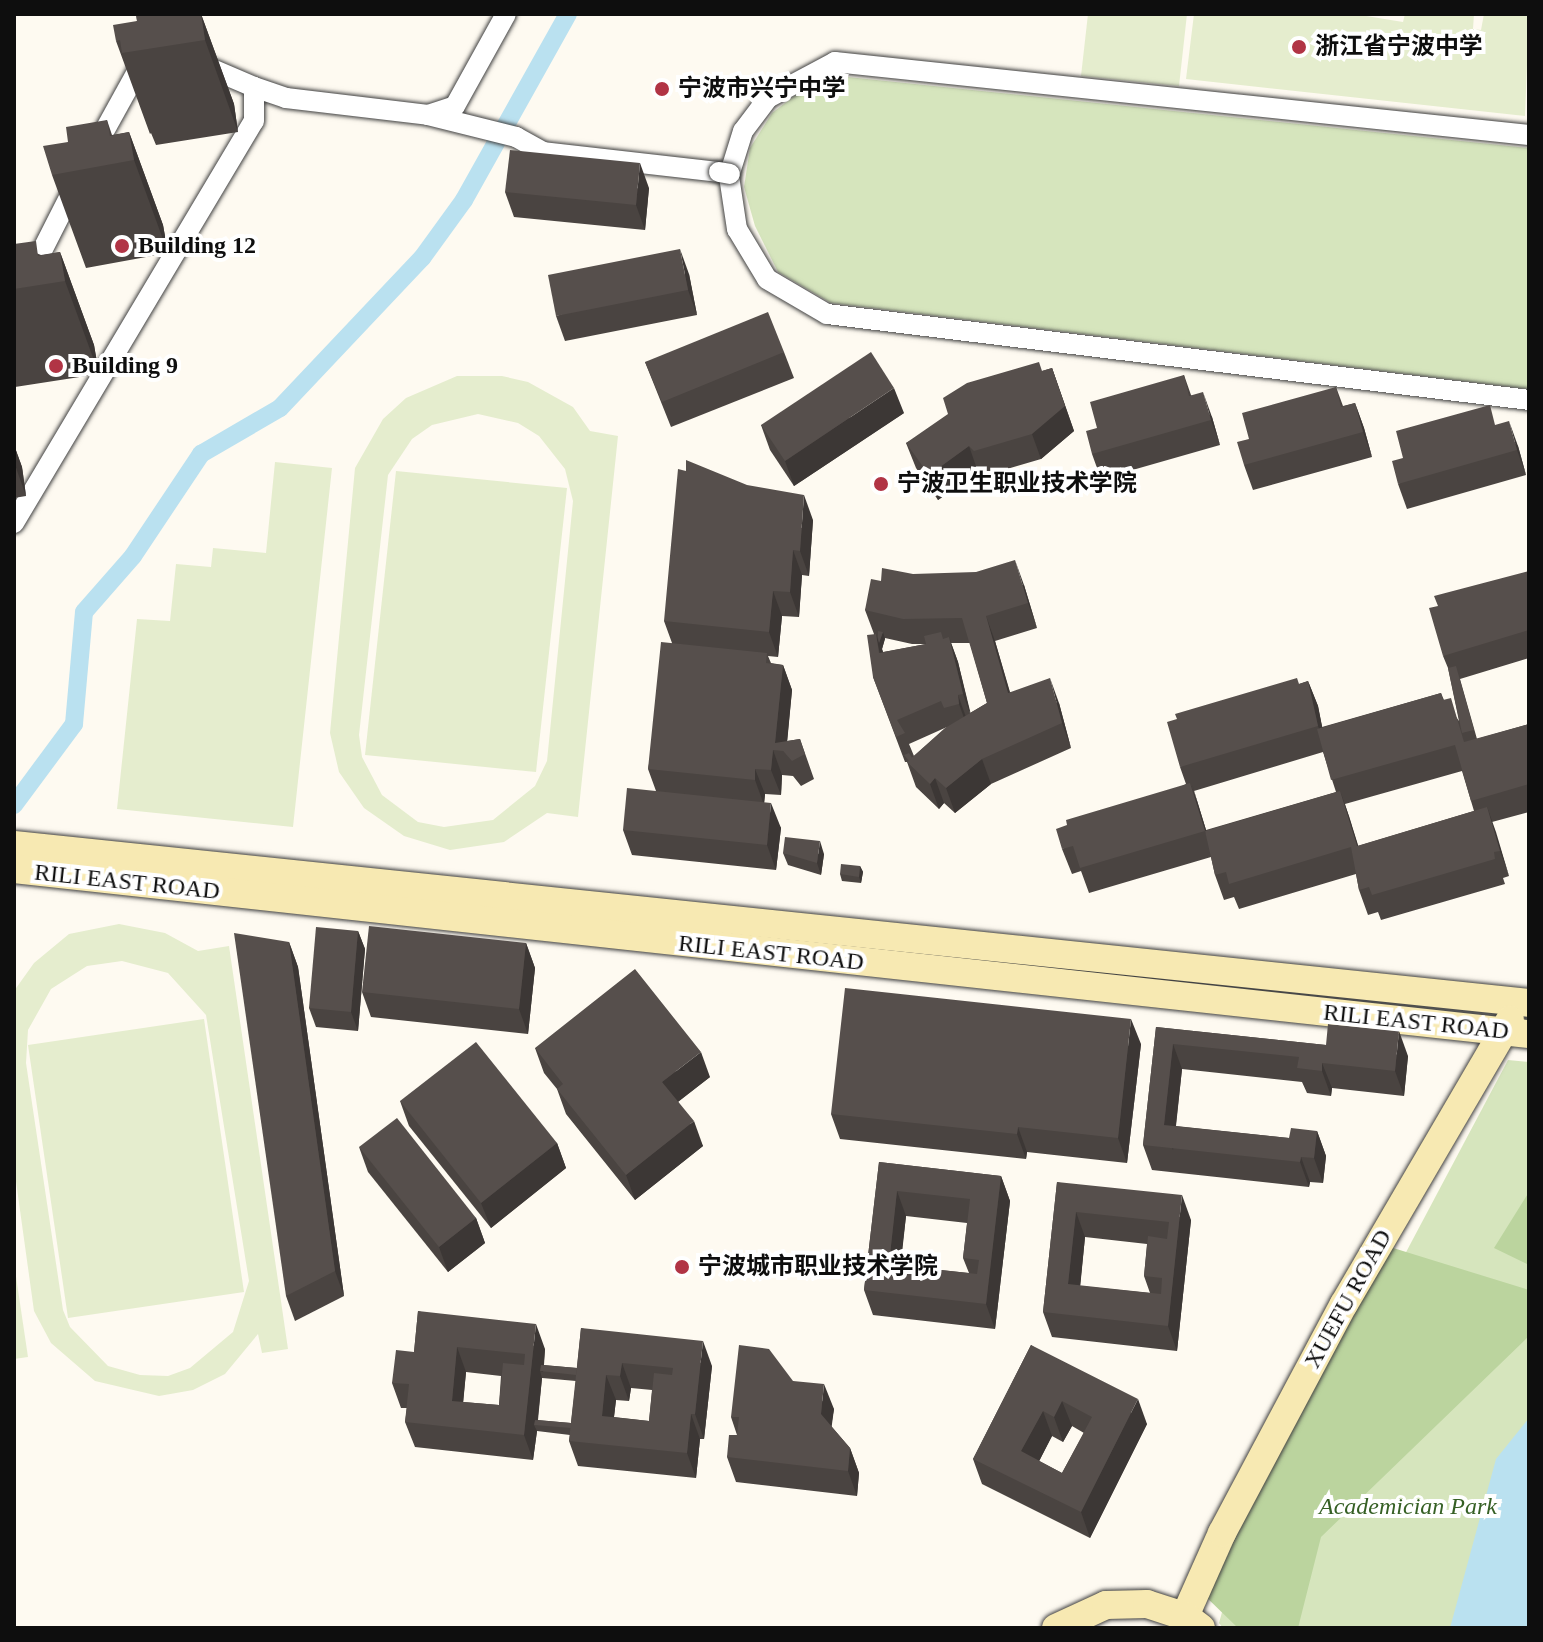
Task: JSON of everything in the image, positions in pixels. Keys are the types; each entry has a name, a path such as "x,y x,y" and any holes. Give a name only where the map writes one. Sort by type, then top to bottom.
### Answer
{"main road":[{"name":"RILI EAST ROAD","path":"16,853 1527,999"},
{"name":"RILI EAST ROAD","path":"16,853 1516,1033"},
{"name":"XUEFU ROAD","path":"1056,1628 1106,1605 1147,1604 1193,1622 1222,1533 1344,1304 1516,1033 1527,999"}],"street":[{"path":"428,115 455,106 506,14"},
{"path":"14,306 85,166 162,51 286,98 428,115 516,137 543,152 724,173"},
{"path":"1529,135 835,62 768,98 743,131 729,176 737,229 767,279 827,314 1529,400"},
{"path":"14,523 254,121 254,87"}],"green space":[{"path":"1088,14 1187,14 1179,86 1081,76"},
{"name":"浙江省宁波中学","path":"1194,14 1354,14 1403,22 1405,14 1474,14 1473,29 1481,30 1484,14 1529,14 1525,116 1186,79"},
{"path":"838,76 1529,148 1529,389 831,303 778,272 755,226 744,187 750,148 772,113 806,87"},
{"path":"457,376 502,376 528,382 573,407 590,431 618,436 578,817 547,813 504,842 450,850 404,836 364,808 339,772 330,733 355,468 383,419 406,398","holes":["478,414 518,423 539,436 565,469 573,501 547,761 535,786 493,820 444,827 418,822 382,795 362,757 359,735 388,475 412,439 432,425"]},
{"path":"275,462 332,468 293,827 117,809 137,619 170,621 176,564 211,567 213,548 266,553"},
{"path":"396,471 567,488 536,772 365,755"},
{"path":"119,924 165,933 198,951 229,946 288,1349 262,1353 258,1334 225,1374 193,1390 159,1396 95,1381 51,1343 34,1311 14,1167 14,991 34,963 69,934","holes":["122,961 168,973 206,1015 249,1281 233,1332 190,1368 168,1376 140,1375 108,1366 70,1327 63,1310 26,1063 28,1030 51,989 87,966"]},
{"path":"204,1019 244,1292 68,1318 28,1045"},
{"name":"Academician Park","path":"1508,1060 1529,1062 1529,1628 1223,1628 1219,1623 1230,1584"},
{"path":"1529,1192 1529,1265 1494,1248"},
{"path":"1390,1247 1529,1290 1529,1336 1321,1537 1298,1628 1238,1628 1203,1594"},
{"path":"14,1263 28,1357 14,1359"}],"water":[{"path":"1529,1418 1529,1628 1450,1628 1496,1459"}],"building":[{"path":"136,14 201,14 205,40 122,53 113,25 137,21"},
{"path":"107,120 110,136 129,132 134,160 52,175 43,146 68,142 66,127"},
{"path":"510,150 640,163 636,205 505,192"},
{"path":"36,241 38,256 60,252 65,281 14,289 14,244"},
{"path":"680,249 688,290 556,316 548,275"},
{"path":"768,312 784,352 662,402 645,362"},
{"path":"871,352 894,388 785,461 761,425"},
{"path":"1039,362 1042,371 1052,368 1065,406 1032,434 974,451 969,446 929,475 906,443 948,414 943,398 967,383"},
{"path":"1184,375 1189,396 1203,392 1211,420 1092,454 1086,431 1097,428 1090,402"},
{"path":"1336,387 1341,407 1355,403 1363,432 1244,465 1237,442 1249,439 1242,413"},
{"path":"1490,405 1495,425 1509,421 1517,450 1398,484 1392,461 1403,458 1396,431"},
{"path":"686,460 747,485 804,495 800,551 793,550 790,592 773,591 769,632 664,621 678,469 686,471"},
{"path":"1015,560 1028,603 986,616 1008,693 1050,678 1062,723 982,759 946,788 935,778 930,784 907,762 945,728 987,703 962,618 903,619 865,610 871,579 881,581 882,568 913,574 976,572"},
{"path":"1529,571 1529,630 1443,656 1429,608 1438,606 1434,596"},
{"path":"941,632 943,639 949,637 963,694 958,695 959,704 944,708 941,701 897,720 905,733 896,737 873,677 867,635 876,634 879,653 926,644 924,636"},
{"path":"661,642 767,653 766,663 783,665 775,743 800,739 805,754 792,761 783,751 773,750 771,770 755,769 755,780 648,769"},
{"path":"1456,666 1474,730 1462,733 1448,668"},
{"path":"1297,678 1299,684 1308,681 1318,726 1180,767 1167,722 1177,719 1175,714"},
{"path":"1441,693 1443,700 1451,698 1464,742 1529,724 1529,784 1471,801 1455,745 1331,780 1317,729"},
{"path":"1190,783 1205,831 1080,868 1073,846 1062,849 1056,829 1067,825 1066,820"},
{"path":"627,788 771,803 767,845 623,830"},
{"path":"1340,791 1357,846 1487,807 1500,851 1494,852 1495,859 1372,895 1369,887 1359,890 1351,847 1229,884 1226,872 1215,875 1205,831"},
{"path":"785,837 820,841 817,863 783,853"},
{"path":"841,864 860,866 859,877 840,874"},
{"path":"369,926 526,943 519,1009 362,992"},
{"path":"316,927 358,931 351,1012 309,1008"},
{"path":"234,933 289,942 335,1271 286,1296"},
{"path":"635,969 701,1052 662,1082 694,1121 626,1175 557,1089 563,1084 535,1048"},
{"path":"845,988 1131,1019 1118,1138 1018,1127 1017,1134 831,1114"},
{"path":"1328,1024 1399,1031 1395,1071 1322,1063 1322,1071 1297,1068 1299,1057 1173,1044 1164,1125 1289,1138 1291,1128 1317,1131 1314,1158 1301,1157 1300,1162 1143,1145 1156,1027 1326,1045"},
{"path":"476,1042 557,1143 481,1203 400,1101"},
{"path":"397,1118 476,1218 439,1247 359,1147"},
{"path":"879,1162 1001,1176 986,1304 864,1290","holes":["897,1191 970,1199 963,1258 979,1260 977,1274 889,1264"]},
{"path":"1057,1182 1182,1195 1168,1326 1043,1312","holes":["1076,1212 1169,1222 1167,1239 1148,1236 1144,1276 1162,1278 1161,1294 1068,1284"]},
{"path":"418,1311 536,1324 524,1435 405,1422 409,1384 392,1383 396,1350 414,1352","holes":["457,1347 525,1354 524,1365 503,1363 499,1405 452,1401"]},
{"path":"581,1328 703,1341 695,1414 691,1414 687,1453 569,1441","holes":["622,1363 673,1368 672,1375 654,1373 649,1421 602,1416 606,1375 620,1376"]},
{"path":"739,1345 769,1349 793,1381 824,1384 821,1414 850,1448 848,1471 727,1457 729,1435 737,1435 739,1417 731,1417"},
{"path":"1031,1345 1138,1399 1081,1512 973,1459","holes":["1062,1401 1092,1417 1062,1473 1021,1451 1043,1411 1054,1417"]},
{"path":"541,1365 577,1368 576,1375 540,1371"},
{"path":"535,1420 571,1423 571,1428 534,1425"}],"waterway":[{"path":"14,805 74,724 84,612 133,556 201,454 280,408 422,258 464,200 568,14"}],"place":[{"name":"浙江省宁波中学","path":"1299,47"},
{"name":"宁波市兴宁中学","path":"662,89"},
{"name":"Building 12","path":"122,246"},
{"name":"Building 9","path":"56,366"},
{"name":"宁波卫生职业技术学院","path":"881,484"},
{"name":"宁波城市职业技术学院","path":"682,1267"}]}
